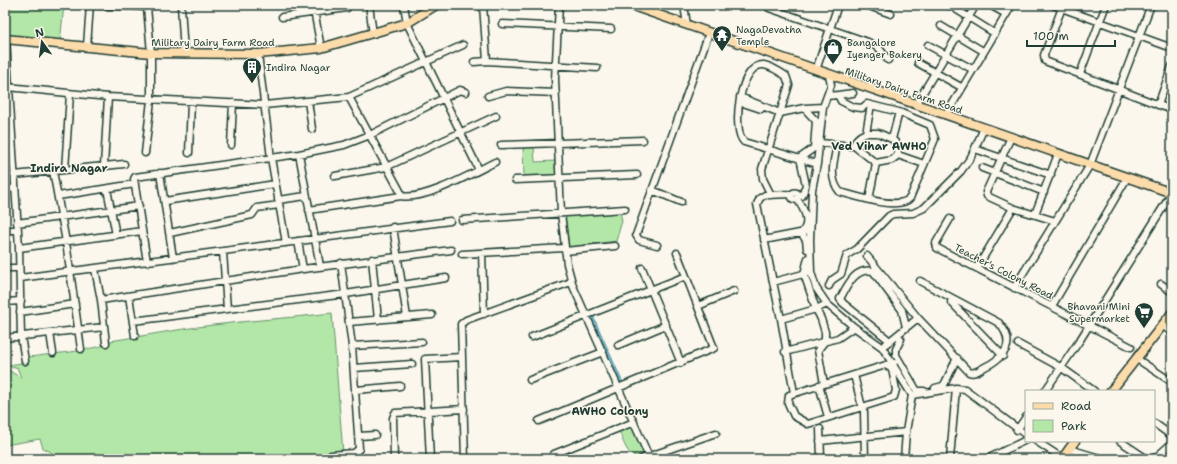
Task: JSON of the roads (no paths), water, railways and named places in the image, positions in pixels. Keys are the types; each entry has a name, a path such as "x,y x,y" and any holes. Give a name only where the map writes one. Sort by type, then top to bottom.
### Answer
{"main road":[{"name":"Military Dairy Farm Road","path":"5,39 151,53 258,54 321,48 373,34 407,23 436,5"},
{"name":"Military Dairy Farm Road","path":"630,5 1172,193"},
{"path":"1112,390 1172,313"},
{"path":"1062,458 1074,442"}],"street":[{"path":"87,46 90,5"},
{"path":"96,5 147,7 155,5"},
{"path":"181,5 184,54"},
{"path":"314,5 321,48"},
{"path":"369,5 373,34"},
{"path":"404,5 407,23 479,170"},
{"path":"483,5 487,61"},
{"path":"559,5 556,93 559,142 559,179 564,249 571,282 620,388 649,458"},
{"path":"684,5 687,25"},
{"path":"816,70 838,5"},
{"path":"866,5 891,14"},
{"path":"949,5 994,33"},
{"path":"916,104 976,5"},
{"path":"990,5 1006,14"},
{"path":"946,115 983,50 1012,5"},
{"path":"1053,5 1062,6 1172,48"},
{"path":"1080,74 1106,5"},
{"path":"1014,288 1090,165 1151,5"},
{"path":"1062,6 1044,58 1047,62 1172,110"},
{"path":"145,153 151,100 151,53 147,7"},
{"path":"282,17 347,8"},
{"path":"769,8 879,48 888,60"},
{"path":"502,24 611,29"},
{"path":"941,26 983,50"},
{"path":"657,244 639,240 636,235 709,33"},
{"path":"5,39 8,87 8,149 14,175 19,248 21,336 25,361"},
{"path":"8,87 108,97 233,104 264,105 308,101 349,97 463,45"},
{"path":"928,45 972,69"},
{"path":"258,54 271,158 286,243"},
{"path":"474,62 487,61 597,68"},
{"path":"918,63 961,87"},
{"path":"771,195 763,179 762,169 769,150 789,82 782,73 764,65 757,66 750,71 747,76 740,99 738,119 740,139 744,142 769,150 800,158 818,164"},
{"path":"1158,105 1172,66"},
{"path":"829,74 831,85 823,107 818,164 812,196 810,231 811,272 816,288 827,304 854,328 882,347 894,363 912,395 906,432 904,459"},
{"path":"831,85 844,80"},
{"path":"147,262 135,176 299,154 344,145 460,90 466,92"},
{"path":"488,96 506,91 556,93"},
{"path":"827,96 854,93"},
{"path":"65,170 70,94"},
{"path":"837,145 832,172 836,187 840,192 869,200 900,204 907,202 934,139 930,125 899,112 867,104 862,108 853,107 840,101 838,95"},
{"path":"104,166 108,97"},
{"path":"349,97 400,191 401,196"},
{"path":"740,99 779,114 804,108 823,107"},
{"path":"308,101 312,129"},
{"path":"189,153 191,102"},
{"path":"230,145 233,104"},
{"path":"866,133 871,105"},
{"path":"800,158 815,146 816,121 804,108"},
{"path":"892,139 899,112"},
{"path":"335,176 386,167 496,116"},
{"path":"829,286 832,280 841,274 847,255 857,249 889,216 898,213 913,213 924,208 961,171 984,128"},
{"path":"854,146 855,141 866,133 878,133 892,139 896,143 898,155"},
{"path":"1011,137 986,192 987,196 1013,208 1055,221"},
{"path":"501,145 643,140"},
{"path":"820,143 854,146 876,163 892,160 898,155"},
{"path":"974,149 1051,175"},
{"path":"299,154 320,266"},
{"path":"1035,214 1058,154"},
{"path":"898,155 924,164"},
{"path":"797,196 806,185 800,158"},
{"path":"309,210 401,196 407,197 426,193 495,162"},
{"path":"869,200 876,163"},
{"path":"14,175 124,164"},
{"path":"982,168 1044,192"},
{"path":"53,171 66,242 81,349"},
{"path":"160,173 173,258"},
{"path":"515,180 637,175"},
{"path":"1052,306 1127,178"},
{"path":"58,196 135,184"},
{"path":"165,201 275,184"},
{"path":"5,189 15,188"},
{"path":"107,189 116,235"},
{"path":"652,190 681,202"},
{"path":"1046,390 1062,368 1172,193"},
{"path":"794,393 785,352 781,319 757,204 760,198 771,195 812,196"},
{"path":"170,233 252,215 257,208 306,196"},
{"path":"797,196 803,208 806,221 804,230 801,233"},
{"path":"5,230 62,218 139,206"},
{"path":"977,268 1013,208"},
{"path":"462,220 625,209"},
{"name":"Teacher's Colony Road","path":"950,219 936,243 937,248 1131,347"},
{"path":"20,278 223,252 393,227 450,221"},
{"path":"393,227 399,256 407,317"},
{"path":"19,248 142,231"},
{"path":"764,240 810,231"},
{"path":"801,233 806,240 808,255 804,274 816,309 824,324 825,341 818,350 821,385 828,417"},
{"path":"298,241 303,269"},
{"path":"462,254 615,246"},
{"path":"101,300 226,282 341,263 451,250"},
{"path":"223,252 227,309"},
{"path":"539,421 714,348 677,253"},
{"path":"482,254 484,314"},
{"path":"867,256 902,310 906,328"},
{"path":"372,259 378,320"},
{"path":"327,459 331,455 343,456 357,452 359,449 352,346 341,263"},
{"path":"5,268 19,268"},
{"path":"642,268 681,363"},
{"path":"95,269 101,300 106,343"},
{"path":"890,341 840,299 852,278 856,274 866,271 873,271 971,373 995,362 1003,356 1007,338 1005,330 999,323 920,281"},
{"path":"773,282 811,272"},
{"path":"532,336 686,276"},
{"path":"133,321 346,294 446,278"},
{"path":"465,459 462,324 466,320 571,282"},
{"path":"1161,284 1172,292"},
{"path":"698,306 734,291"},
{"path":"130,296 135,336"},
{"path":"5,302 21,301"},
{"path":"951,302 1003,356"},
{"path":"20,312 75,304"},
{"path":"781,319 816,309 827,304"},
{"path":"349,322 432,314"},
{"path":"882,347 918,318"},
{"path":"618,345 666,325"},
{"path":"1163,326 1172,332"},
{"path":"5,338 104,327"},
{"path":"785,352 838,338 854,328"},
{"path":"50,333 53,353"},
{"path":"897,335 901,339 895,352 898,360 919,392 943,386 957,358"},
{"path":"352,346 422,342"},
{"path":"1018,344 1062,368 1093,390"},
{"path":"530,380 603,352"},
{"path":"430,459 426,359 462,357"},
{"path":"1137,359 1172,382"},
{"path":"886,366 892,370 895,395 863,409 828,417 808,424 794,416 788,399 789,395 894,363"},
{"path":"354,368 412,364"},
{"path":"854,375 863,409 865,459"},
{"path":"356,390 400,386"},
{"path":"912,395 956,388 965,389 1017,430 1025,434"},
{"path":"950,459 956,388"},
{"path":"394,459 393,415 397,412 464,409"},
{"path":"1017,430 1025,418"},
{"path":"554,454 634,422"},
{"path":"1155,424 1172,436"},
{"path":"820,429 821,459"},
{"path":"820,441 906,432"},
{"path":"641,459 649,458 716,433"},
{"path":"359,436 375,435"},
{"path":"988,459 1025,440"},
{"path":"1038,442 1062,458"},
{"path":"1122,442 1147,459"},
{"path":"1154,459 1172,443"},
{"path":"1069,449 1103,459"}],"water":[{"path":"593,316 623,383 620,384 590,317"}],"place":[{"name":"NagaDevatha Temple","path":"722,52"},
{"name":"Bangalore Iyenger Bakery","path":"833,65"},
{"name":"Indira Nagar","path":"252,84"},
{"name":"Bhavani Mini Supermarket","path":"1144,329"}],"district":[{"name":"Ved Vihar AWHO","path":"879,146"},
{"name":"Indira Nagar","path":"69,168"},
{"name":"AWHO Colony","path":"610,411"}]}
